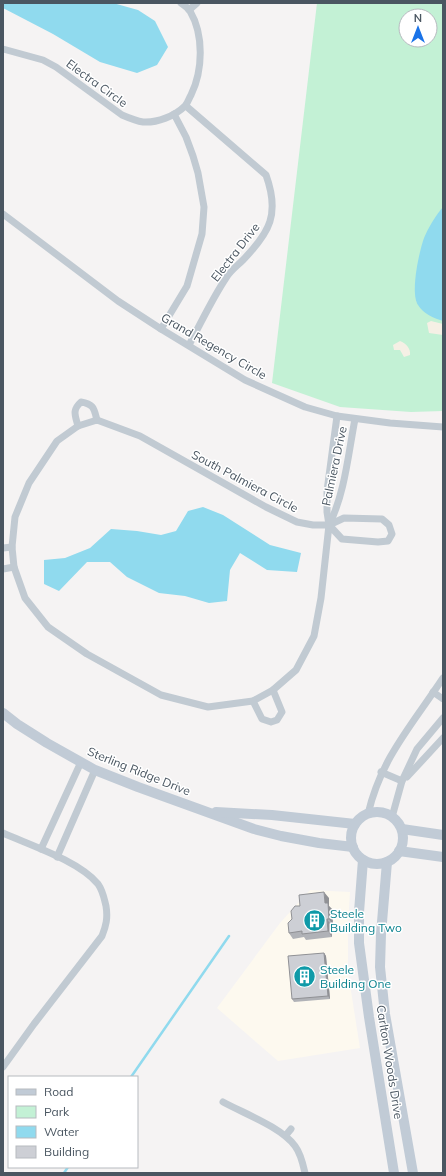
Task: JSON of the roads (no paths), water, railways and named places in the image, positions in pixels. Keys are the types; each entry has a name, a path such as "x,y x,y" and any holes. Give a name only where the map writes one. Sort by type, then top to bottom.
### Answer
{"street":[{"path":"181,3 189,10 198,34 200,60 194,88 186,106"},
{"path":"189,10 197,3"},
{"name":"Electra Circle","path":"3,49 43,60 56,67 122,115 132,119 143,122 155,121 167,118 186,106"},
{"name":"Electra Drive","path":"186,106 266,175 272,191 273,209 269,226 258,244 226,277 189,346"},
{"name":"Electra Drive","path":"161,329 187,286 202,234 204,207 198,173 193,156 186,137 174,114"},
{"name":"Grand Regency Circle","path":"3,214 118,301 161,329 252,383 305,407 337,416 443,427"},
{"path":"78,426 74,414 77,406 81,402 89,403 94,408 97,420 78,426 57,441 29,483 15,517 12,547 14,567 25,598 48,627 87,654 161,695 183,702 208,707 253,701 273,690 296,670 314,636 321,598 329,525"},
{"name":"Palmiera Drive","path":"329,525 327,512 327,491 337,416"},
{"name":"Palmiera Drive","path":"329,525 334,515 340,494 355,419"},
{"name":"South Palmiera Circle","path":"97,420 140,436 260,504 297,522 313,525 329,525"},
{"path":"344,518 382,519 389,525 392,534 388,541 378,542 342,539 329,525 344,518"},
{"path":"3,548 12,547"},
{"path":"3,569 14,567"},
{"path":"368,814 381,772 399,740 443,678"},
{"path":"253,701 262,719 271,722 277,720 282,712 273,690"},
{"path":"434,692 443,699"},
{"name":"Sterling Ridge Drive","path":"3,713 17,724 47,743 95,770 138,787 254,830 319,843 353,847"},
{"path":"392,817 402,781 417,749 443,718"},
{"path":"402,781 443,738"},
{"path":"41,850 81,762"},
{"path":"57,857 95,770"},
{"path":"381,772 402,781"},
{"name":"Sterling Ridge Drive","path":"206,812 272,815 355,824"},
{"path":"380,812 392,817 398,822 402,829 403,837 400,851 387,862 375,864 363,860 353,847 351,835 355,824 368,814 380,812"},
{"path":"402,829 443,835"},
{"path":"3,833 57,857 81,869 91,876 104,894 107,915 106,927 93,948 34,1024 3,1067"},
{"path":"400,851 443,857"},
{"name":"Carlton Woods Drive","path":"363,860 359,912 359,943 369,1017 394,1173"},
{"name":"Carlton Woods Drive","path":"387,862 381,934 380,968 385,1014 413,1173"},
{"path":"369,1017 385,1014"},
{"path":"223,1102 286,1135 296,1148 302,1160 305,1173"},
{"path":"286,1135 292,1129"}],"water":[{"path":"3,3 113,3 138,10 155,21 168,47 157,65 137,73 100,62 53,34 3,8"},
{"path":"443,207 443,321 429,315 420,308 416,299 415,282 424,238 432,222"},
{"path":"203,507 223,515 270,545 301,553 297,572 267,570 240,553 230,570 227,601 209,603 185,596 159,593 127,577 110,562 87,562 59,591 44,584 44,560 65,558 90,548 111,529 161,535 176,531 188,511"}],"waterway":[{"path":"132,1076 229,936"},
{"path":"64,1173 67,1168"}],"place":[{"name":"Steele Building Two","path":"314,920"},
{"name":"Steele Building One","path":"304,976"}]}
